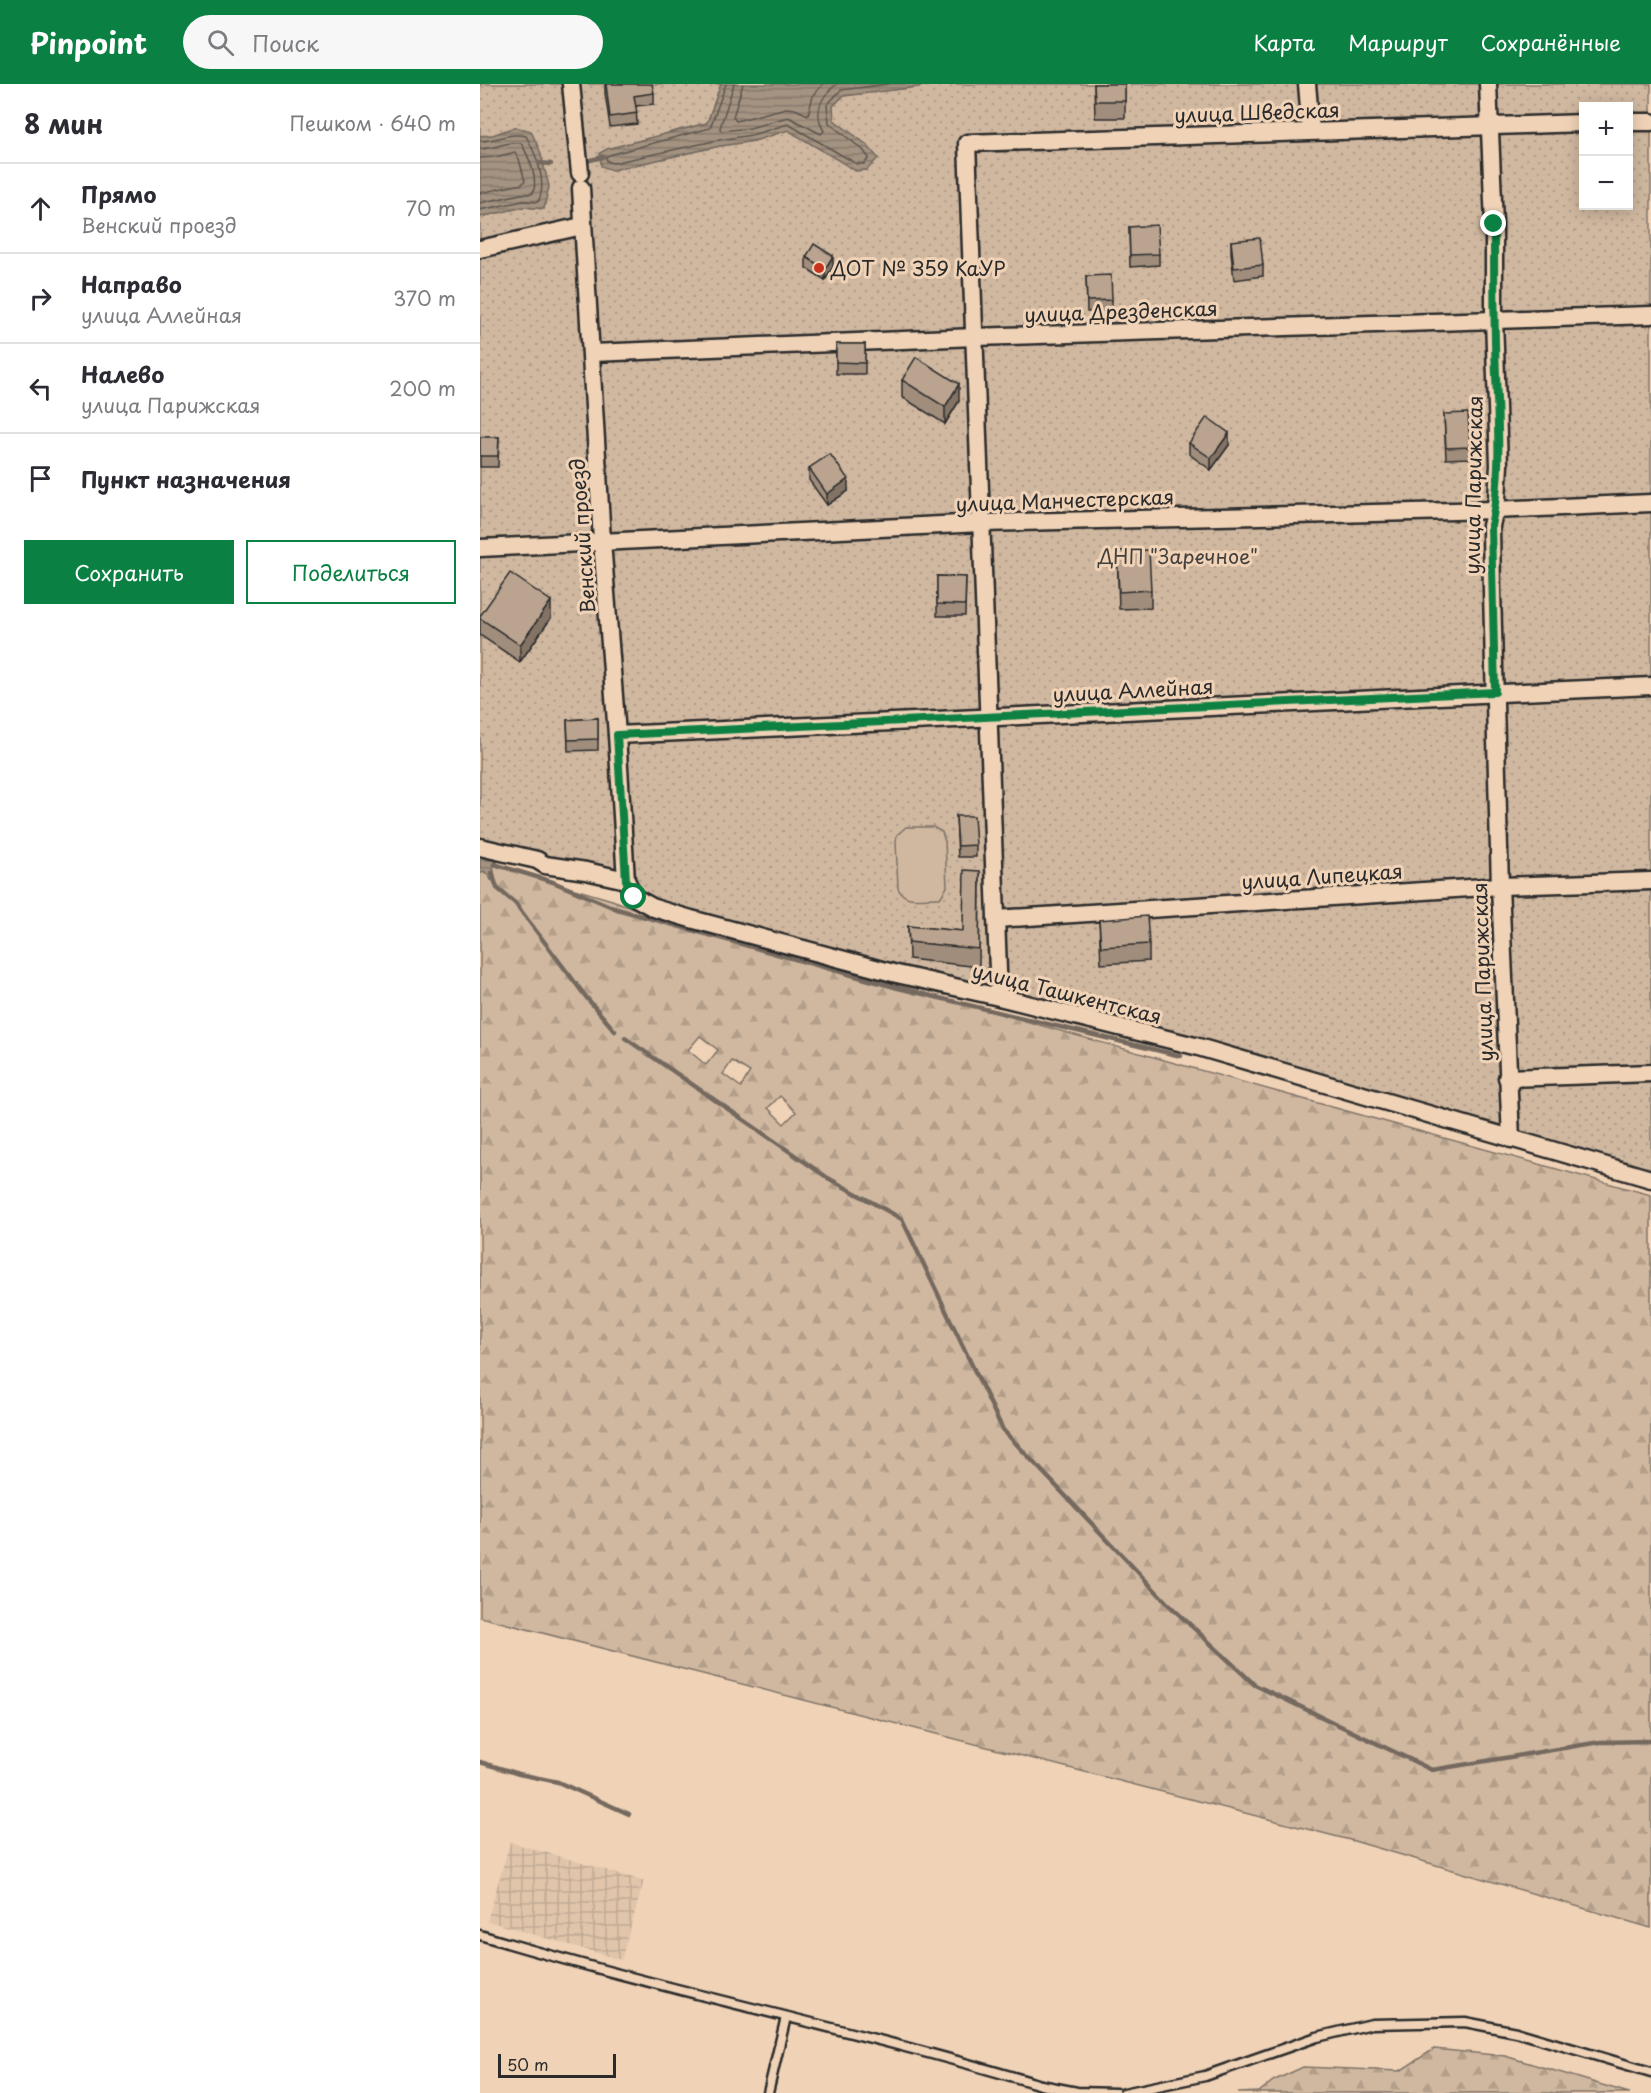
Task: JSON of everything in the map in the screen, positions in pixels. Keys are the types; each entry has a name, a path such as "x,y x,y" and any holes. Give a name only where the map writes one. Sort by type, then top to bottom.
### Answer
{"street":[{"name":"Венский проезд","path":"571,84 581,180 602,541 626,880"},
{"path":"1307,84 1311,131"},
{"name":"улица Парижская","path":"1488,84 1499,465 1491,526 1500,886 1510,1139"},
{"path":"1633,122 1651,122"},
{"name":"улица Шведская","path":"975,337 967,143 1579,123"},
{"path":"480,249 582,226"},
{"name":"улица Дрезденская","path":"592,353 975,337 1651,315"},
{"path":"975,337 999,997"},
{"name":"улица Манчестерская","path":"480,549 981,523 1494,510 1651,503"},
{"name":"улица Аллейная","path":"617,735 1651,686"},
{"path":"480,847 545,864 626,880"},
{"name":"улица Ташкентская","path":"626,880 634,897 654,908 897,974 1195,1046 1651,1179"},
{"name":"улица Липецкая","path":"996,919 1500,886 1651,880"},
{"path":"1507,1078 1651,1073"}],"lane":[{"path":"480,1935 564,1961 1041,2085 1094,2093 1116,2093"},
{"path":"768,2093 786,2017"},
{"path":"1124,2093 1205,2076 1317,2037 1372,2024 1465,2022 1516,2032 1651,2072"}],"shaded area":[{"path":"510,1842 644,1881 621,1960 487,1921"}],"green space":[{"name":"ДНП \"Заречное\"","path":"480,84 721,84 707,123 607,149 612,170 720,146 754,141 788,130 856,170 867,145 833,120 833,106 843,96 930,84 1651,84 1651,1179 649,906 619,879 480,847 480,217 524,207 544,209 515,127 493,135 480,136"},
{"path":"906,827 933,827 942,832 945,842 947,887 940,898 910,898 901,893 898,888 896,841 897,835"},
{"path":"493,867 612,900 669,921 1651,1195 1651,1928 1354,1841 480,1617 480,874 484,870 491,880 495,877","holes":["700,1036 718,1050 706,1065 688,1050","732,1061 750,1072 741,1087 723,1074","780,1096 796,1112 784,1124 768,1108"]},
{"path":"1434,2049 1505,2056 1629,2093 1238,2093 1259,2092 1273,2081 1303,2067 1400,2071"}],"water":[{"path":"721,84 930,84 843,96 833,106 834,120 867,145 878,158 867,170 856,171 788,130 754,141 720,146 612,170 601,166 600,153 607,149 707,123"},
{"path":"515,127 531,131 540,151 549,186 544,209 524,207 480,217 480,136 493,135"},
{"path":"488,855 493,857 498,864 493,868 495,877 493,881 484,871 480,874 480,858"}],"building":[{"path":"606,84 652,84 654,93 634,96 637,113 610,117"},
{"path":"1094,84 1125,84 1125,101 1095,101"},
{"path":"1157,225 1159,254 1130,255 1129,227"},
{"path":"1260,238 1263,265 1234,268 1231,241"},
{"path":"814,244 833,256 825,269 806,257"},
{"path":"1111,275 1112,300 1087,301 1086,276"},
{"path":"836,344 865,344 865,363 836,362"},
{"path":"916,357 959,384 945,407 902,380"},
{"path":"1468,413 1470,447 1446,448 1444,414"},
{"path":"1207,417 1229,433 1211,458 1189,443"},
{"path":"480,437 499,437 498,456 480,456"},
{"path":"830,454 848,479 827,494 809,468"},
{"path":"1149,550 1151,590 1119,592 1117,551"},
{"path":"510,573 551,601 520,645 480,618"},
{"path":"937,576 966,577 965,605 937,604"},
{"path":"598,718 598,739 568,740 567,720"},
{"path":"956,816 974,816 976,845 958,846"},
{"path":"964,870 980,871 979,949 909,942 908,926 963,931"},
{"path":"1147,916 1149,944 1101,947 1099,920"}],"waterway":[{"path":"586,161 603,157"},
{"path":"539,163 551,164"},
{"path":"494,864 553,882 617,909 898,988 1181,1056"},
{"path":"492,873 497,888 515,903 586,997 615,1031"},
{"path":"625,1038 828,1178 902,1219 1003,1430 1169,1605 1255,1685 1432,1770 1600,1742 1651,1741"},
{"path":"480,1762 519,1774 558,1782 629,1814"}],"place":[{"name":"ДОТ № 359 КаУР","path":"819,268"}],"route":[{"path":"634,897 626,880 617,735 1495,692 1491,526 1497,499 1499,465 1494,319 1494,224"}]}
